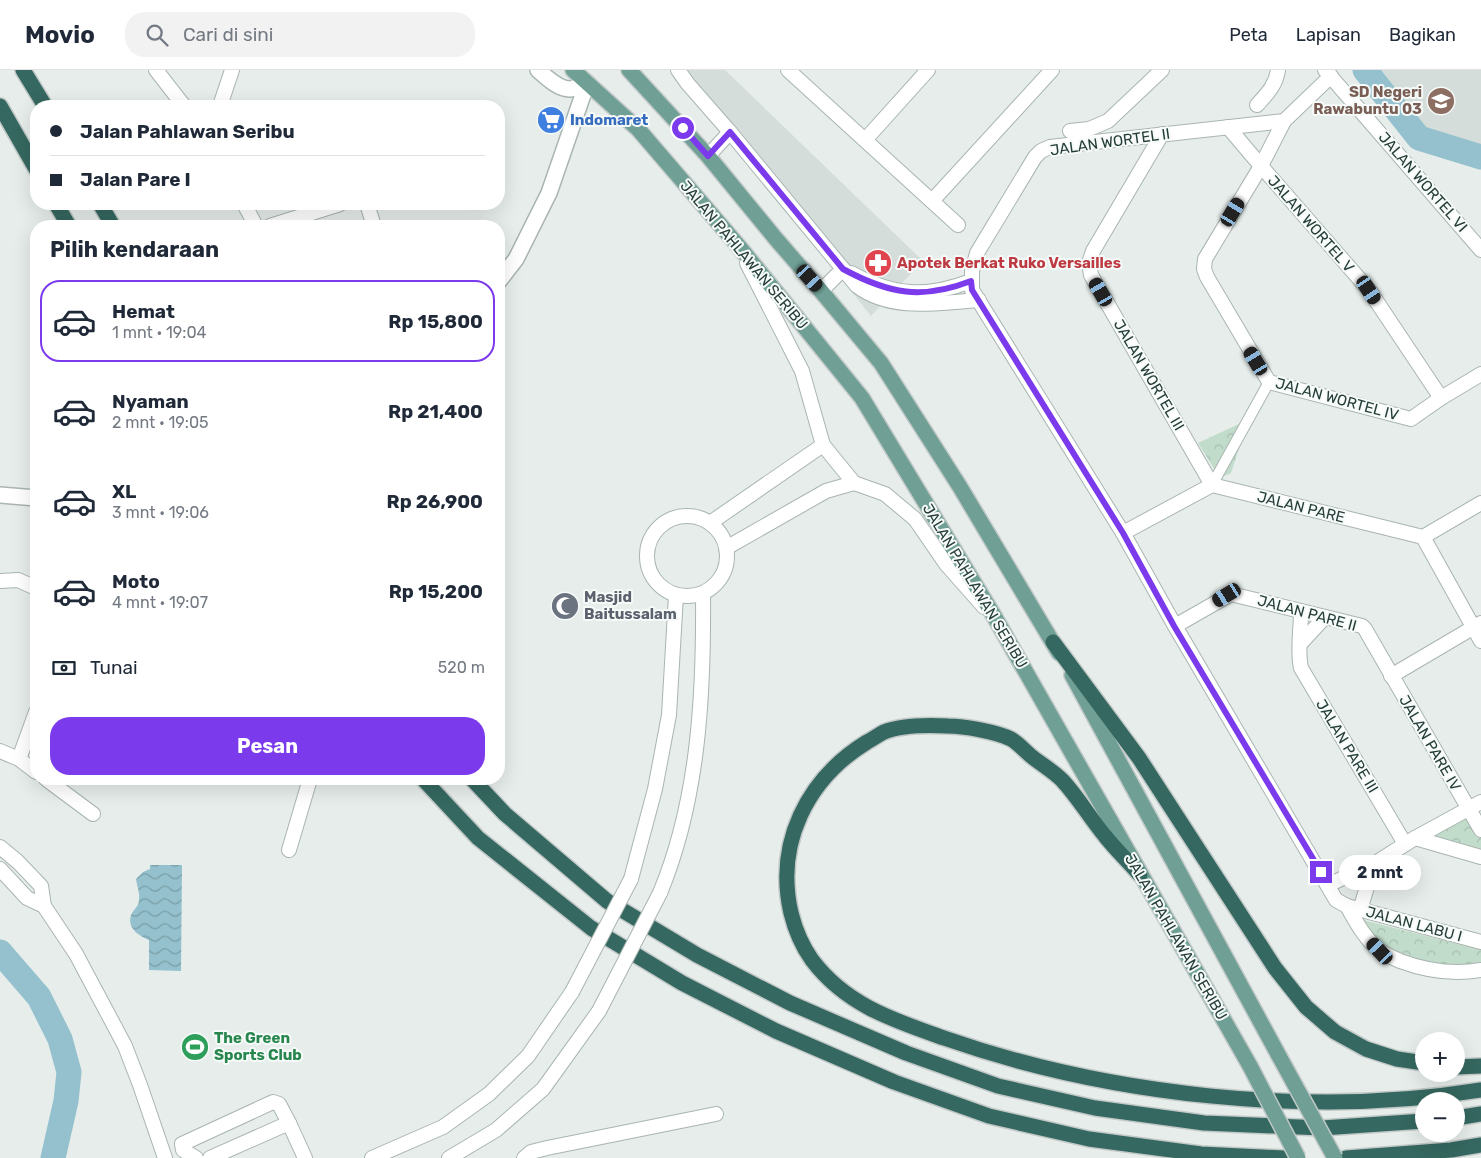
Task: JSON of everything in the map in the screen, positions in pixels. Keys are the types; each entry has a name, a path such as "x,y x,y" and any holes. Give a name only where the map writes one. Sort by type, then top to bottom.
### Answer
{"highway":[{"path":"23,70 40,100"},
{"path":"0,106 30,158"},
{"path":"1053,642 1139,758 1275,968 1306,1006 1335,1032 1366,1049 1397,1059 1415,1062"},
{"path":"1140,875 1106,838 1062,780 1011,739 966,726 924,725 885,732 847,754 821,780 799,815 788,852 787,892 795,929 812,959 837,987 864,1006 904,1024 974,1049 1053,1070 1130,1085 1210,1096 1285,1101 1381,1101 1481,1090"},
{"path":"429,785 478,838 591,928 682,982 794,1039 894,1082 989,1116 1089,1139 1201,1154 1284,1158"},
{"path":"478,785 505,814 607,901 697,955 782,999 906,1053 998,1086 1095,1108 1204,1123 1322,1128 1415,1122"},
{"path":"1465,1067 1481,1066"},
{"path":"1465,1117 1481,1114"},
{"path":"1346,1158 1451,1150 1481,1145"}],"main road":[{"name":"JALAN PAHLAWAN SERIBU","path":"572,70 638,129 741,249 862,398 994,616 1250,1066 1298,1158"},
{"path":"629,70 708,156 881,363 960,487 1053,642 1335,1158"}],"street":[{"path":"156,70 179,100"},
{"path":"222,100 232,70"},
{"path":"538,70 552,82 565,88 572,88 587,82"},
{"path":"678,70 857,286 869,294 888,300 923,304 979,300"},
{"path":"865,140 928,70"},
{"path":"932,201 1052,70"},
{"path":"1070,131 1089,129 1108,121 1162,70"},
{"path":"1257,105 1267,95 1276,80 1278,70"},
{"path":"789,71 958,225"},
{"path":"1284,121 1328,73"},
{"name":"JALAN WORTEL VI","path":"1328,73 1481,250"},
{"path":"505,273 516,259 549,193 587,82"},
{"name":"JALAN WORTEL II","path":"971,281 977,253 1035,157 1041,151 1050,147 1284,121"},
{"name":"JALAN WORTEL IV","path":"1284,121 1261,166 1205,258 1204,269 1269,382 1409,419 1414,418 1441,398 1481,374"},
{"name":"JALAN WORTEL V","path":"1228,127 1369,290 1441,398"},
{"path":"708,156 730,132"},
{"name":"JALAN WORTEL III","path":"1162,134 1093,251 1089,263 1091,275 1212,485"},
{"path":"289,220 321,210"},
{"path":"741,249 802,371 823,445 854,483 885,494 915,519 946,564 994,616"},
{"path":"843,269 863,280 882,287 918,293 956,287 971,281 972,290 1123,533 1174,626 1336,900 1340,904 1354,908"},
{"path":"821,290 843,269"},
{"path":"1123,533 1212,485 1269,382"},
{"path":"710,524 823,445"},
{"path":"726,548 826,491 854,483"},
{"name":"JALAN PARE","path":"1212,485 1423,537"},
{"path":"0,495 30,498"},
{"path":"1481,503 1423,537 1477,625 1481,641"},
{"path":"684,516 698,518 710,524 723,538 726,548 727,561 723,574 715,586 703,593 690,596 676,595 663,588 654,579 648,568 647,552 651,539 659,528 671,520 684,516"},
{"path":"0,581 18,580 30,585"},
{"path":"449,1158 496,1130 543,1089 598,1011 660,893 671,866 683,826 697,742 704,659 703,593"},
{"name":"JALAN PARE II","path":"1174,626 1230,594 1362,626 1391,676"},
{"path":"372,1158 442,1127 489,1094 528,1056 572,992 631,880 656,789 669,715 676,595"},
{"name":"JALAN PARE III","path":"1301,612 1298,652 1301,668 1410,841"},
{"path":"1300,644 1325,618"},
{"path":"1391,676 1477,625"},
{"name":"JALAN PARE IV","path":"1391,676 1481,830"},
{"path":"19,759 30,729"},
{"path":"0,751 19,759 30,767"},
{"path":"54,785 93,814"},
{"path":"289,850 308,785"},
{"path":"1328,885 1374,864 1410,841 1481,802"},
{"path":"1410,841 1481,857"},
{"path":"0,847 18,862 41,886 44,906 76,954 125,1046 165,1158"},
{"path":"1374,864 1354,908 1363,933 1380,951 1394,958 1432,971 1454,973 1481,970"},
{"path":"0,869 27,898 44,906"},
{"name":"JALAN LABU I","path":"1354,908 1481,942"},
{"path":"196,1158 183,1150 182,1144 273,1102 280,1104 303,1157"},
{"path":"524,1158 531,1152 547,1148 716,1114"},
{"path":"210,1158 289,1123"}],"shaded area":[{"path":"674,70 725,70 923,261 871,316"},
{"name":"SD Negeri Rawabuntu 03","path":"1375,70 1481,70 1481,149 1426,132"}],"green space":[{"path":"1241,423 1246,427 1231,473 1220,478 1198,443"},
{"path":"1467,812 1481,834 1481,856 1420,838"},
{"path":"1359,919 1481,950 1481,968 1444,970 1382,949"}],"water":[{"path":"150,865 182,865 181,971 149,970 149,940 137,933 130,923 132,913 139,901 136,879 143,872 150,869"}],"waterway":[{"path":"1365,70 1419,138 1481,157"},
{"path":"0,952 39,997 60,1039 69,1072 66,1101 53,1158"}],"place":[{"name":"SD Negeri Rawabuntu 03","path":"1441,101"},
{"name":"Indomaret","path":"551,120"},
{"name":"Apotek Berkat Ruko Versailles","path":"878,263"},
{"name":"Masjid Baitussalam","path":"565,606"},
{"name":"The Green Sports Club","path":"195,1047"}],"route":[{"path":"683,128 708,156 730,132 843,269 863,280 882,287 918,293 956,287 971,281 972,290 1123,533 1174,626 1321,872"}]}
